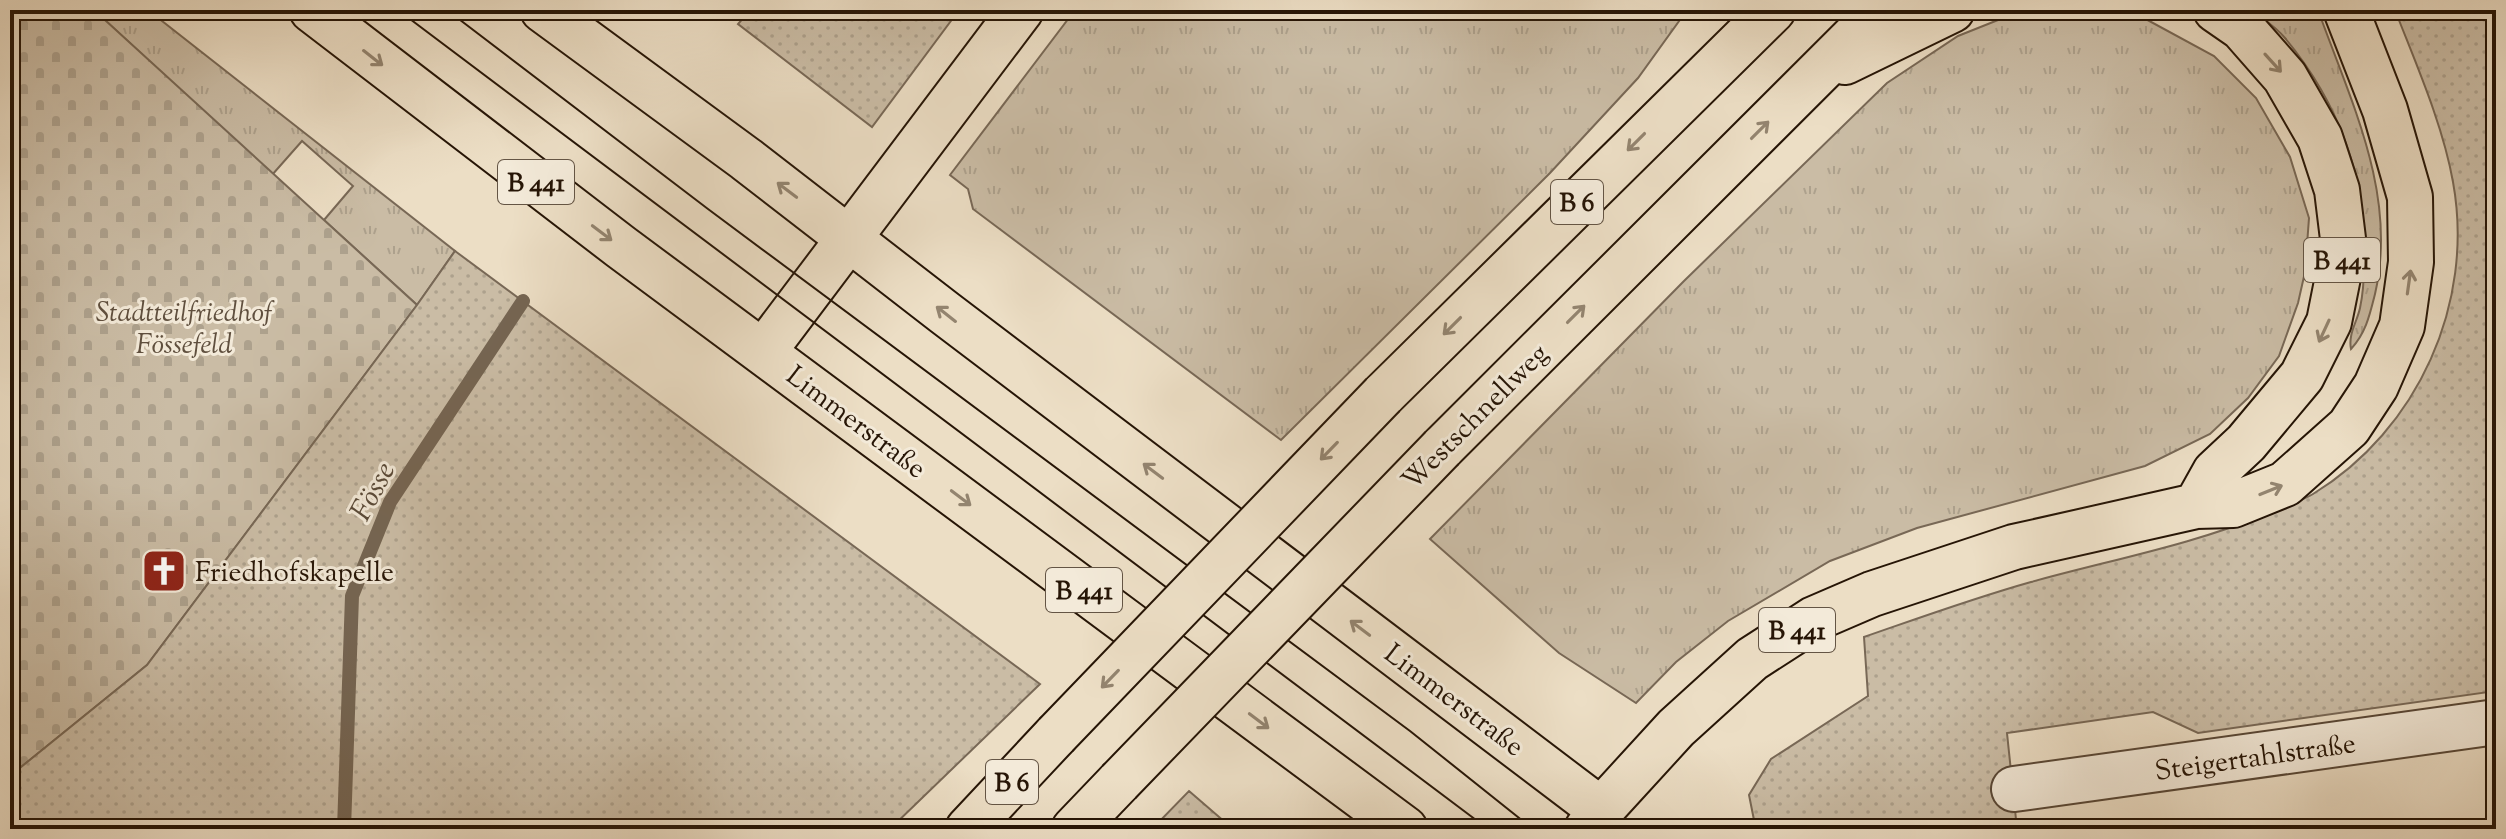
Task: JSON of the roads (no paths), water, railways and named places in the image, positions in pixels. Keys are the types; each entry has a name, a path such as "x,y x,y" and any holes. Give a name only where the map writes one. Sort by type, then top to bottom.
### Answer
{"main road":[{"name":"Limmerstraße","path":"312,10 621,247 1405,829"},
{"name":"Limmerstraße","path":"543,10 849,238 1594,819"},
{"path":"764,351 1021,10"},
{"path":"1681,98 1726,10"},
{"name":"B 6","path":"968,829 1383,395 1773,10"},
{"name":"Westschnellweg","path":"1074,829 1442,448 1881,10"},
{"path":"1811,78 1952,10"},
{"name":"B 441","path":"1594,819 1676,728 1752,659 1814,619 1885,589 2014,547 2196,506 2215,472 2246,443 2302,376 2329,322 2344,247 2337,190 2320,138 2285,77 2242,28 2216,10"},
{"path":"2196,506 2233,505 2285,484 2349,427 2376,386 2402,326 2411,262 2410,197 2385,110 2346,10"}],"street":[{"name":"Steigertahlstraße","path":"2014,789 2496,722"}],"waterway":[{"name":"Fösse","path":"725,14 727,10"},
{"name":"Fösse","path":"344,829 352,596 390,502 523,301"}],"tram line":[{"path":"398,10 1488,829"},
{"path":"447,10 708,209 1410,731 1533,829"}],"place":[{"name":"Friedhofskapelle","path":"164,571"}],"park label":[{"name":"Stadtteilfriedhof Fössefeld","path":"184,327"}]}
